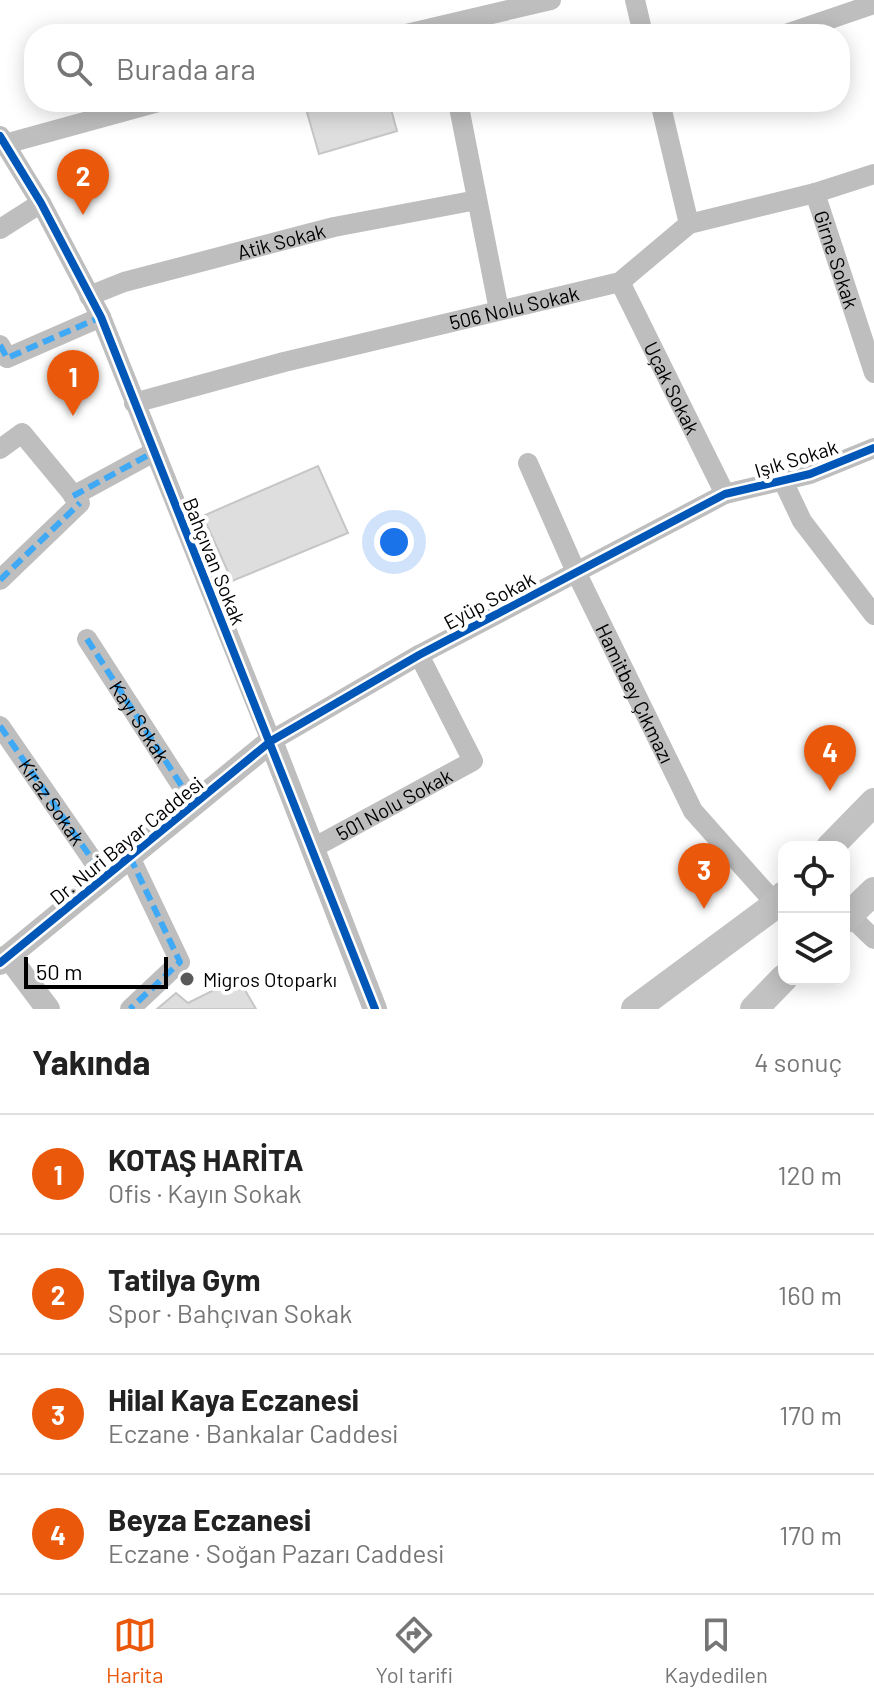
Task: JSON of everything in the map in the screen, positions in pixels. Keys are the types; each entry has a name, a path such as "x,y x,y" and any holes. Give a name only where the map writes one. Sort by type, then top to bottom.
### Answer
{"main road":[{"path":"836,841 874,802"},
{"path":"846,913 874,891"},
{"path":"635,1009 777,902"},
{"path":"754,1009 778,984"}],"street":[{"path":"450,19 551,0"},
{"path":"635,0 641,24"},
{"path":"815,24 874,4"},
{"path":"2,140 117,112"},
{"path":"460,112 499,310"},
{"path":"662,112 689,224"},
{"name":"Bahçıvan Sokak","path":"2,140 41,203 101,317 375,1009"},
{"name":"506 Nolu Sokak","path":"134,403 284,362 620,282 689,224 815,193 874,174"},
{"name":"Girne Sokak","path":"815,193 874,373"},
{"name":"Atik Sokak","path":"89,296 124,282 334,227 477,200"},
{"path":"0,229 41,203"},
{"name":"Uçak Sokak","path":"620,282 725,494"},
{"path":"0,345 7,358 101,317"},
{"path":"0,449 22,433 77,500"},
{"name":"Işık Sokak","path":"725,494 810,474 874,448"},
{"path":"0,580 77,500 154,452"},
{"name":"Hamitbey Çıkmazı","path":"528,463 576,572 693,811 777,902"},
{"path":"783,481 802,521 874,615"},
{"name":"Eyüp Sokak","path":"271,741 419,655 725,494"},
{"name":"Kayı Sokak","path":"87,639 194,805"},
{"name":"501 Nolu Sokak","path":"313,848 473,761 419,655"},
{"name":"Kiraz Sokak","path":"0,726 105,878"},
{"name":"Dr. Nuri Bayar Caddesi","path":"3,954 105,878 271,741"},
{"path":"130,857 180,962 130,1009"},
{"path":"850,918 874,939"},
{"path":"3,954 48,1009"}],"building":[{"path":"307,112 392,112 397,131 319,154"},
{"path":"318,466 348,533 232,581 203,516"},
{"path":"238,978 256,1009 157,1009 176,993 188,1003"}],"marked path":[{"path":"0,345 7,358 101,317"},
{"path":"73,496 154,452"},
{"path":"0,580 80,503"},
{"path":"87,639 194,805"},
{"path":"0,726 105,878"},
{"path":"130,857 180,962 130,1009"}],"cycle path":[{"path":"0,136 41,203 101,317 375,1009"},
{"path":"0,963 271,741 419,655 725,494 810,474 874,448"}],"place":[{"name":"Tatilya Gym","path":"83,215"},
{"name":"KOTAŞ HARİTA","path":"73,416"},
{"name":"Beyza Eczanesi","path":"830,791"},
{"name":"Hilal Kaya Eczanesi","path":"704,909"},
{"name":"Migros Otoparkı","path":"187,979"}]}
